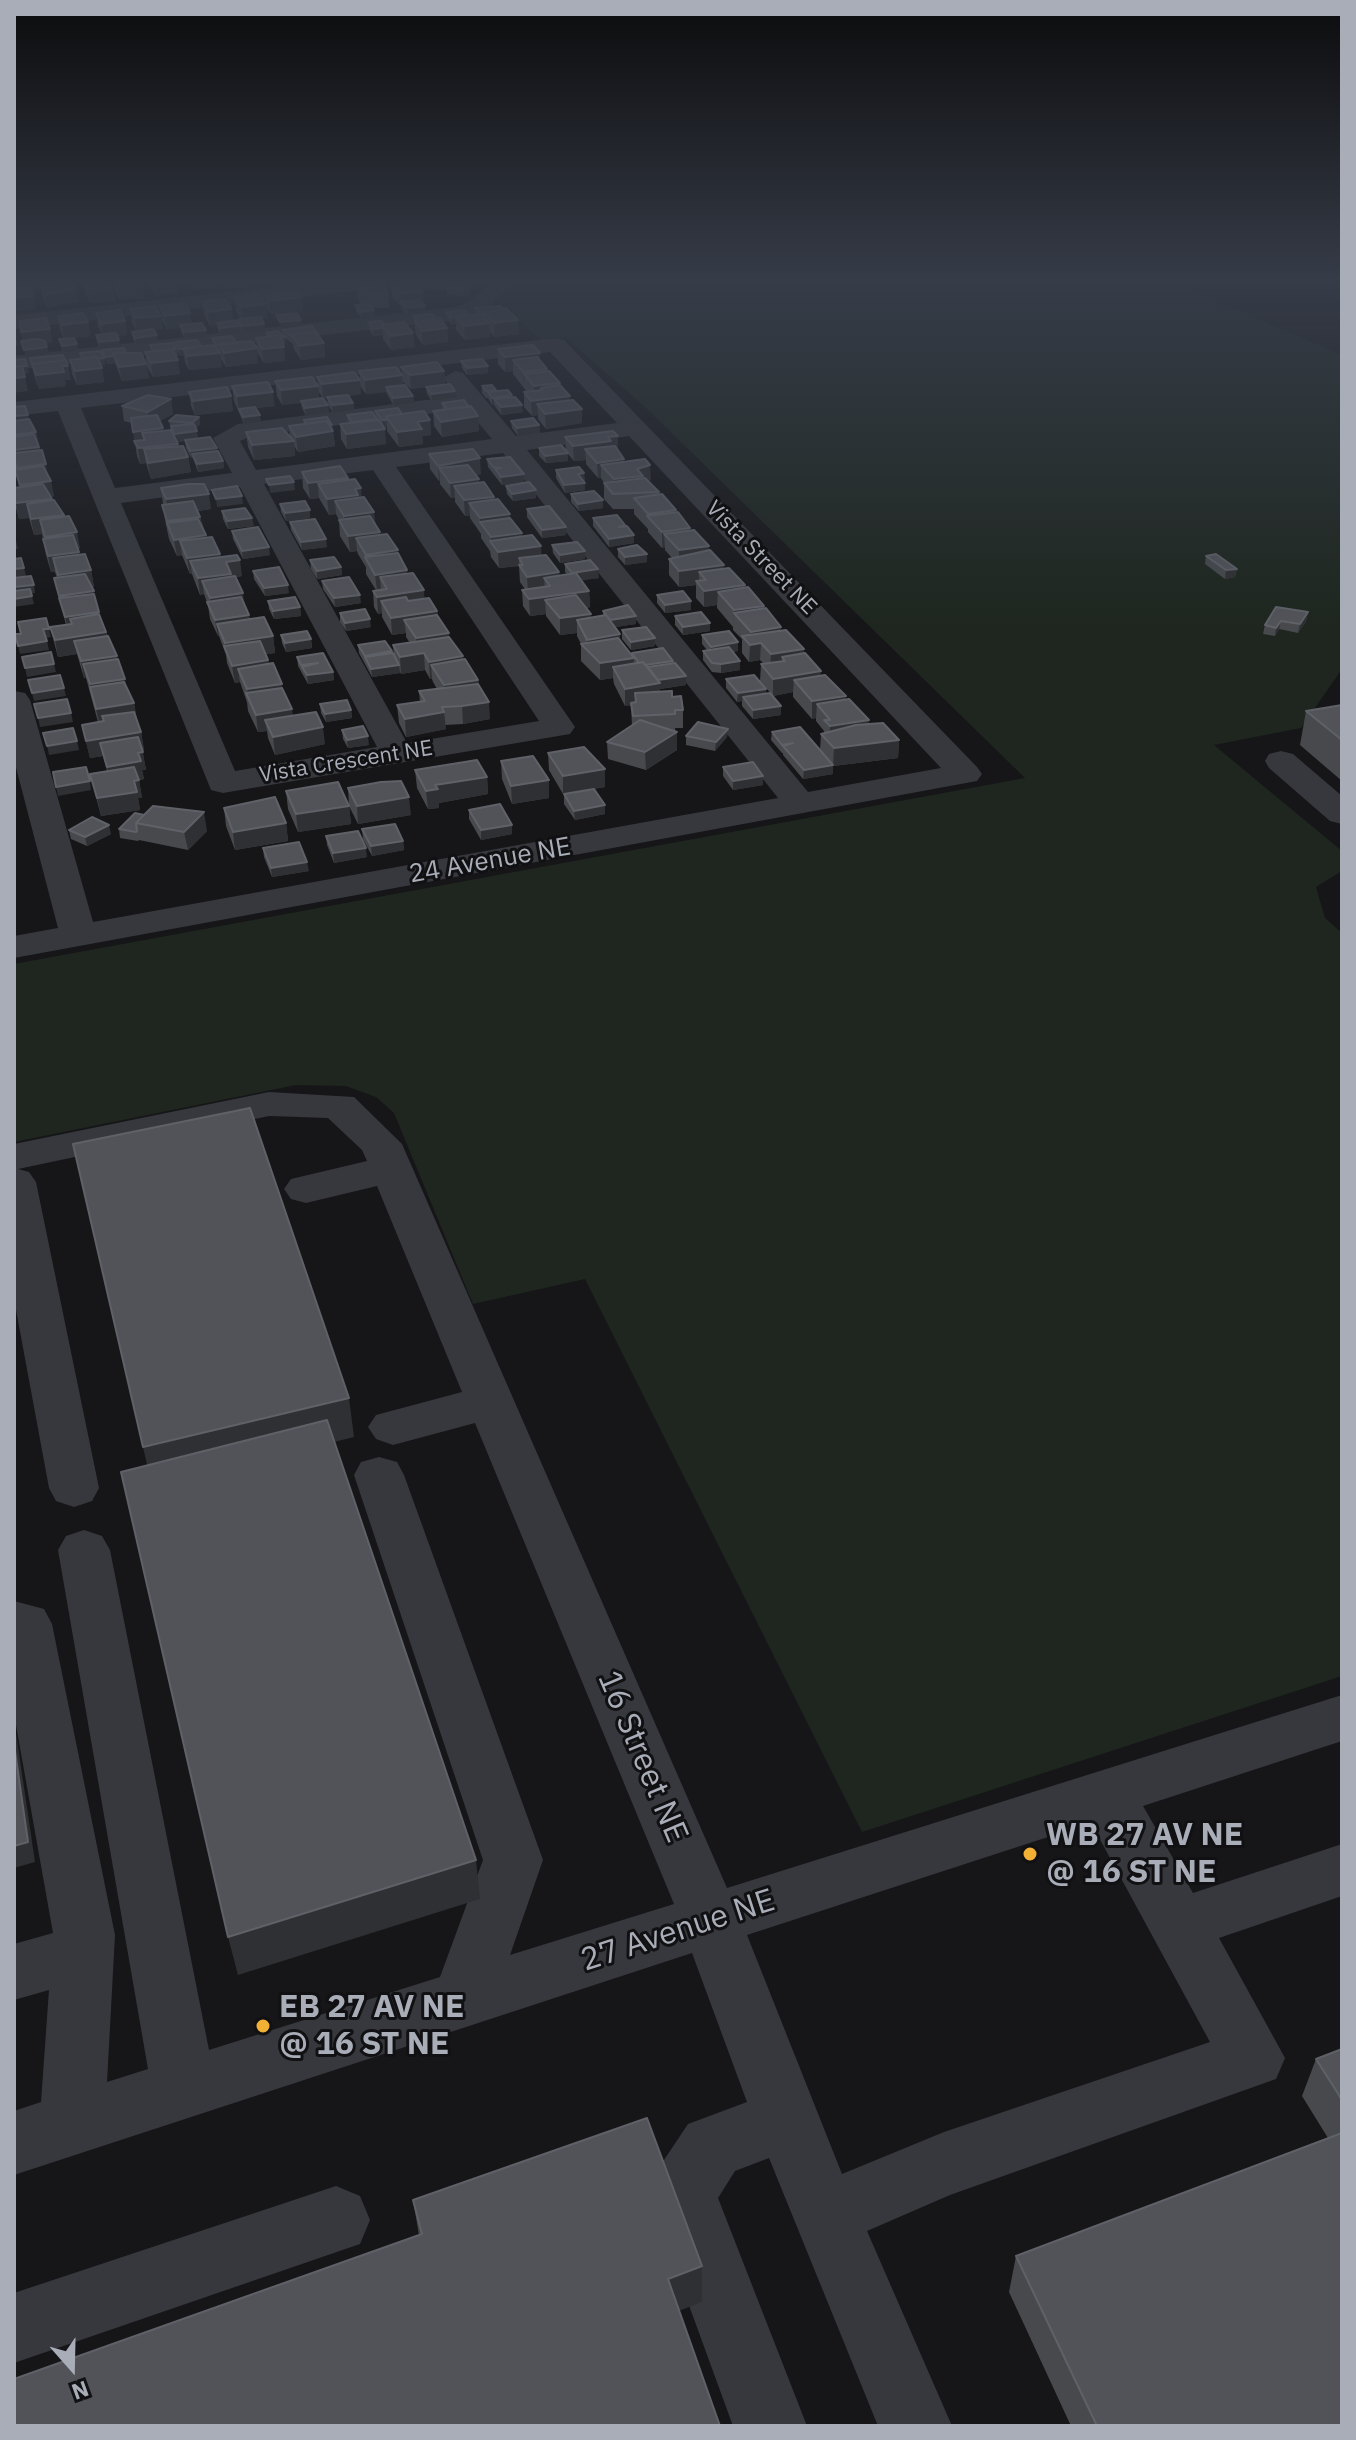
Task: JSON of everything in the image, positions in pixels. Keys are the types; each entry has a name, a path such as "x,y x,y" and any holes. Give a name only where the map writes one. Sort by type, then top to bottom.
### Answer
{"street":[{"path":"14,409 118,397"},
{"path":"470,397 801,805"},
{"name":"Vista Street NE","path":"606,397 965,774"},
{"path":"397,754 226,438 238,432 473,401"},
{"name":"Vista Crescent NE","path":"67,403 223,783 559,727 380,462"},
{"path":"106,497 637,429"},
{"path":"14,700 78,935"},
{"path":"1281,761 1342,814"},
{"name":"24 Avenue NE","path":"14,947 965,774"},
{"name":"16 Street NE","path":"14,1157 269,1104 339,1106 381,1144 711,1921 786,2120 915,2426"},
{"path":"306,1189 393,1169"},
{"path":"14,1182 74,1488"},
{"path":"464,1999 513,1860 386,1451 490,1402"},
{"path":"84,1550 184,2088"},
{"path":"14,1622 25,1624 84,1935 72,2124"},
{"name":"27 Avenue NE","path":"14,2143 1342,1718"},
{"path":"826,2214 944,2165 1253,2058 1105,1794"},
{"path":"1179,1925 1342,1870"},
{"path":"14,1972 83,1952"},
{"path":"770,2426 682,2193 712,2147 786,2120"},
{"path":"14,2328 336,2220"}],"shaded area":[{"path":"634,397 1342,397 1342,669 1301,728 1214,745 1342,851 1342,871 1316,887 1325,918 1342,933 1342,1676 862,1832 585,1279 473,1304 394,1113 376,1097 346,1086 296,1085 14,1142 14,964 1025,778"}],"building":[{"path":"144,397 171,399 148,412 122,406"},
{"path":"191,397 224,397 193,401"},
{"path":"327,397 349,397 353,403 332,405"},
{"path":"515,397 522,405 501,407 494,399"},
{"path":"528,397 563,397 531,401"},
{"path":"323,398 328,405 305,408 301,401"},
{"path":"464,400 469,407 447,409 442,403"},
{"path":"573,400 582,409 545,414 537,404"},
{"path":"25,406 28,415 14,416 14,407"},
{"path":"471,406 478,416 441,422 433,411"},
{"path":"255,407 260,415 243,417 239,409"},
{"path":"398,408 402,414 386,416 386,420 382,420 375,411"},
{"path":"424,411 430,420 417,422 422,429 397,432 386,416"},
{"path":"372,412 377,419 352,422 347,415"},
{"path":"157,415 163,428 133,432 131,418"},
{"path":"176,415 199,417 192,423 169,421"},
{"path":"327,417 332,425 327,421 306,424 304,420"},
{"path":"533,418 539,425 517,428 511,421"},
{"path":"29,419 36,432 14,435 14,421"},
{"path":"379,420 385,429 346,434 340,424"},
{"path":"327,421 333,431 296,437 289,426"},
{"path":"194,424 197,431 174,434 171,426"},
{"path":"282,428 294,441 252,445 246,432"},
{"path":"171,430 178,444 138,448 134,441 145,440 142,433"},
{"path":"613,431 618,436 608,437 611,441 573,446 565,437"},
{"path":"34,434 39,447 14,450 14,437"},
{"path":"210,437 217,448 190,451 185,440"},
{"path":"561,445 568,453 545,456 539,448"},
{"path":"183,446 188,457 148,463 144,449"},
{"path":"615,446 624,459 597,463 585,449"},
{"path":"473,449 480,458 438,466 429,454"},
{"path":"42,450 46,464 17,468 14,453"},
{"path":"218,451 223,461 197,464 192,454"},
{"path":"510,457 524,474 501,477 495,469 501,468 493,467 487,459"},
{"path":"645,459 650,465 637,469 643,476 614,479 601,465"},
{"path":"468,465 479,479 450,483 439,468"},
{"path":"43,466 51,481 20,485 15,470"},
{"path":"340,466 348,478 308,483 302,472"},
{"path":"579,467 584,473 578,474 585,483 564,485 556,470"},
{"path":"290,476 294,482 269,485 266,479"},
{"path":"645,478 659,492 613,494 604,483"},
{"path":"355,479 361,488 355,489 358,495 327,499 318,484"},
{"path":"484,482 494,497 464,500 454,486"},
{"path":"529,482 536,490 512,494 506,486"},
{"path":"43,484 52,499 16,503 14,488"},
{"path":"204,484 209,494 166,499 161,488"},
{"path":"237,486 242,496 216,499 212,490"},
{"path":"594,491 603,500 578,504 571,494"},
{"path":"662,494 676,510 648,514 634,498"},
{"path":"364,497 374,512 344,516 335,501"},
{"path":"498,499 510,514 480,518 469,503"},
{"path":"54,500 64,515 31,519 27,504"},
{"path":"193,501 200,517 167,521 162,505"},
{"path":"305,501 310,510 285,513 280,504"},
{"path":"549,506 566,527 542,530 527,509"},
{"path":"245,508 252,518 227,521 222,511"},
{"path":"678,512 690,528 662,532 647,516"},
{"path":"617,515 625,525 619,527 627,526 634,535 609,539 593,518"},
{"path":"69,516 77,532 45,537 40,520"},
{"path":"370,516 380,532 348,536 339,520"},
{"path":"510,518 522,533 491,537 480,522"},
{"path":"198,519 206,535 174,540 167,523"},
{"path":"315,519 326,539 301,542 290,522"},
{"path":"258,527 269,547 242,551 232,531"},
{"path":"694,530 709,546 679,550 664,534"},
{"path":"387,534 398,550 366,555 356,538"},
{"path":"73,535 79,552 48,556 43,539"},
{"path":"532,535 541,546 498,552 490,541"},
{"path":"212,537 220,554 187,558 180,541"},
{"path":"577,542 585,551 560,555 552,545"},
{"path":"637,545 647,554 625,557 618,549"},
{"path":"710,550 724,565 679,571 669,559"},
{"path":"398,553 407,570 375,575 365,557"},
{"path":"85,554 91,570 58,575 53,558"},
{"path":"1216,554 1237,569 1226,570 1206,556"},
{"path":"237,555 240,560 226,562 231,574 198,578 190,561"},
{"path":"546,555 559,572 527,577 519,565 523,565 519,558"},
{"path":"334,557 341,567 317,571 310,560"},
{"path":"21,558 24,568 14,569 14,559"},
{"path":"590,560 598,569 572,573 565,564"},
{"path":"279,567 288,585 264,588 253,571"},
{"path":"729,568 745,585 704,591 696,581 706,580 699,572"},
{"path":"413,573 424,590 377,597 373,591 387,589 380,577"},
{"path":"576,573 589,591 529,599 522,590 550,586 544,578"},
{"path":"85,574 94,591 59,596 54,578"},
{"path":"31,576 34,585 14,587 14,578"},
{"path":"235,576 243,593 210,598 202,581"},
{"path":"349,577 360,595 334,598 322,581"},
{"path":"748,587 764,606 734,610 718,592"},
{"path":"30,589 32,596 14,599 14,591"},
{"path":"683,591 691,601 665,605 657,595"},
{"path":"94,594 99,612 65,617 59,598"},
{"path":"576,595 591,614 560,618 545,600"},
{"path":"241,597 249,615 215,620 207,602"},
{"path":"295,597 300,607 273,611 268,601"},
{"path":"406,597 408,601 429,598 437,611 391,618 381,601"},
{"path":"628,605 636,616 610,620 603,611"},
{"path":"1276,607 1308,612 1300,624 1281,621 1276,628 1265,625"},
{"path":"766,608 781,627 751,632 734,613"},
{"path":"365,609 370,619 345,623 340,613"},
{"path":"701,612 710,623 683,627 675,616"},
{"path":"99,614 106,632 55,640 50,627 72,624 70,619"},
{"path":"437,615 449,633 416,638 404,620"},
{"path":"606,615 620,634 587,640 577,620"},
{"path":"264,617 273,636 225,643 217,624"},
{"path":"46,618 49,629 43,629 47,641 18,646 15,634 21,634 18,622"},
{"path":"646,627 655,638 631,642 622,630"},
{"path":"786,630 804,649 771,654 761,643 750,645 742,636"},
{"path":"307,631 311,639 285,643 281,635"},
{"path":"729,631 738,642 711,647 702,635"},
{"path":"108,636 117,656 81,661 74,641"},
{"path":"449,637 463,656 429,662 424,653 400,657 393,645"},
{"path":"618,638 634,658 600,663 581,644"},
{"path":"260,641 268,660 232,666 224,646"},
{"path":"385,641 392,651 365,656 358,645"},
{"path":"729,647 740,661 712,663 703,651"},
{"path":"663,648 673,661 645,665 639,663 632,653"},
{"path":"51,652 54,664 25,668 22,657"},
{"path":"323,653 333,672 307,675 302,667 318,663 301,665 297,657"},
{"path":"393,653 399,665 371,669 365,657"},
{"path":"805,653 821,671 773,679 761,664 785,661 782,657"},
{"path":"118,659 125,679 90,684 83,664"},
{"path":"465,659 478,680 444,685 431,665"},
{"path":"643,662 660,683 625,689 613,667"},
{"path":"273,663 282,684 247,689 238,669"},
{"path":"675,663 686,676 658,680 648,667"},
{"path":"60,675 64,688 32,693 28,680"},
{"path":"754,675 766,689 738,693 726,679"},
{"path":"825,675 846,696 812,701 794,680"},
{"path":"124,682 134,703 96,709 90,687"},
{"path":"478,684 489,702 442,707 444,712 405,719 397,705 425,701 419,691"},
{"path":"282,688 292,709 256,715 246,693"},
{"path":"672,691 672,697 681,696 683,710 675,710 675,714 633,716 631,703 636,702 635,693"},
{"path":"770,693 781,706 753,710 743,697"},
{"path":"67,699 71,713 38,718 34,704"},
{"path":"849,699 869,720 830,726 824,720 830,720 817,704"},
{"path":"347,700 351,710 325,714 320,704"},
{"path":"1342,705 1342,740 1306,711"},
{"path":"134,712 141,732 86,741 82,725 104,721 102,716"},
{"path":"316,712 323,727 273,737 265,720"},
{"path":"640,720 677,732 645,752 607,742"},
{"path":"698,722 728,729 716,742 686,736"},
{"path":"883,723 899,740 834,748 821,734 856,725"},
{"path":"363,726 368,736 347,740 342,730"},
{"path":"800,727 833,765 804,770 783,746 793,743 782,745 772,732"},
{"path":"73,728 77,741 47,746 43,733"},
{"path":"138,737 143,752 138,753 141,761 107,767 100,743"},
{"path":"584,747 605,769 563,776 548,753"},
{"path":"533,756 549,780 511,786 501,761"},
{"path":"477,760 487,777 435,785 438,789 426,791 415,770"},
{"path":"753,762 763,776 733,781 723,767"},
{"path":"86,767 90,781 56,787 53,772"},
{"path":"134,767 139,780 134,781 137,792 97,798 90,774"},
{"path":"401,781 409,797 357,806 348,788 381,782"},
{"path":"338,782 349,806 296,814 286,791"},
{"path":"594,789 605,805 574,811 564,794"},
{"path":"275,797 286,823 233,832 224,808"},
{"path":"500,804 512,825 481,830 469,810"},
{"path":"153,806 204,812 184,832 136,823"},
{"path":"135,813 144,815 136,823 136,832 119,829"},
{"path":"92,817 109,825 85,837 69,830"},
{"path":"395,824 403,841 371,846 362,829"},
{"path":"358,831 366,848 333,853 326,836"},
{"path":"299,842 307,862 271,868 263,848"},
{"path":"250,1108 349,1398 143,1447 73,1144"},
{"path":"327,1420 476,1860 228,1937 121,1472"},
{"path":"14,1744 28,1842 14,1846"},
{"path":"1342,2049 1342,2100 1316,2059"},
{"path":"647,2118 702,2266 668,2279 720,2426 14,2426 14,2379 422,2234 413,2200"},
{"path":"1342,2133 1342,2426 1097,2426 1016,2256"}],"place":[{"name":"WB 27 AV NE @ 16 ST NE","path":"1030,1854"},
{"name":"EB 27 AV NE @ 16 ST NE","path":"263,2026"}]}
